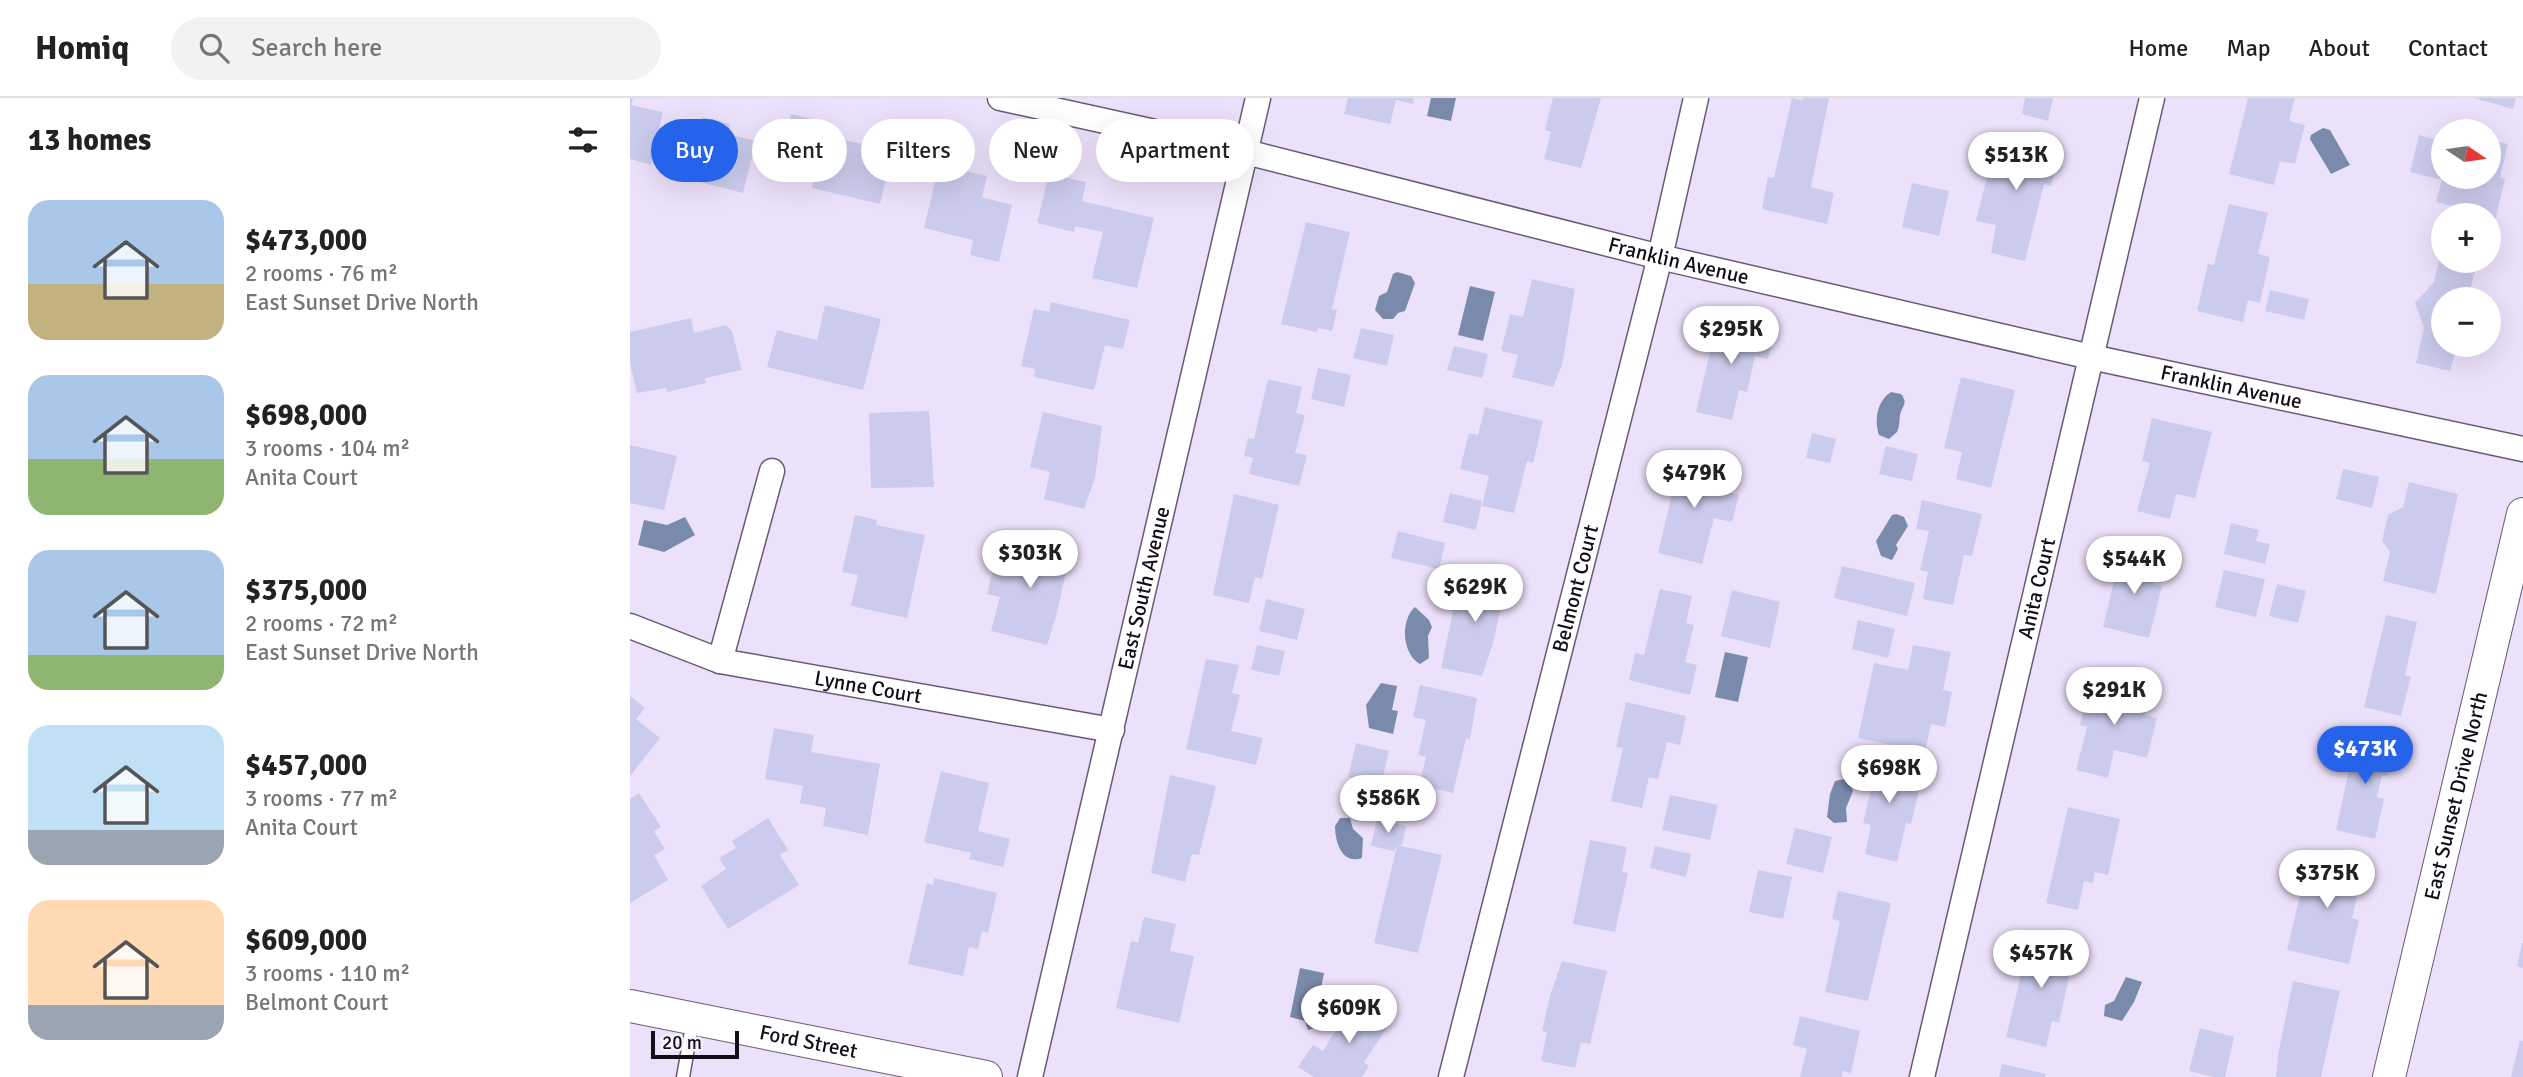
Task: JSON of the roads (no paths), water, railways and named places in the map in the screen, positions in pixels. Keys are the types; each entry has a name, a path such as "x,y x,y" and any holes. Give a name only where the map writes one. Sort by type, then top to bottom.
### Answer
{"street":[{"name":"Franklin Avenue","path":"1000,98 1096,119"},
{"name":"East South Avenue","path":"1253,119 1258,98"},
{"name":"Belmont Court","path":"1451,1077 1660,257 1696,98"},
{"name":"Anita Court","path":"1922,1077 2151,98"},
{"name":"Franklin Avenue","path":"1254,154 1660,257 2091,356 2523,449"},
{"name":"East South Avenue","path":"1031,1077 1238,182"},
{"path":"720,661 772,471"},
{"name":"East Sunset Drive North","path":"2389,1077 2523,514"},
{"name":"Lynne Court","path":"630,626 720,661 1112,730"},
{"name":"Ford Street","path":"630,1006 986,1077"}],"lane":[{"path":"682,1077 693,1020"}],"water":[{"path":"1431,98 1456,98 1451,121 1427,116"},
{"path":"2323,128 2330,130 2350,165 2331,174 2310,139 2311,135"},
{"path":"1397,272 1411,276 1415,283 1405,311 1398,313 1393,319 1383,319 1375,310 1379,296 1387,292 1393,274"},
{"path":"1470,286 1495,292 1483,341 1458,335"},
{"path":"1891,392 1901,394 1905,402 1898,430 1889,439 1879,435 1877,417 1883,400"},
{"path":"1892,515 1904,517 1908,526 1896,545 1898,549 1892,560 1881,556 1876,541"},
{"path":"685,517 695,535 664,552 638,545 644,520 667,525"},
{"path":"1415,607 1429,620 1432,627 1428,636 1429,658 1420,664 1410,653 1405,637 1407,620"},
{"path":"1725,652 1748,657 1738,702 1715,697"},
{"path":"1381,683 1397,686 1392,710 1398,711 1393,734 1369,728 1366,705"},
{"path":"1845,779 1853,791 1846,808 1847,822 1834,823 1827,817 1830,794 1835,781"},
{"path":"1340,818 1350,818 1353,829 1363,838 1362,858 1349,858 1341,851 1335,826"},
{"path":"1300,968 1324,973 1318,1004 1326,1024 1308,1030 1305,1021 1290,1017"},
{"path":"2126,977 2142,982 2134,1002 2122,1021 2104,1016 2105,1005 2114,1001"}]}
